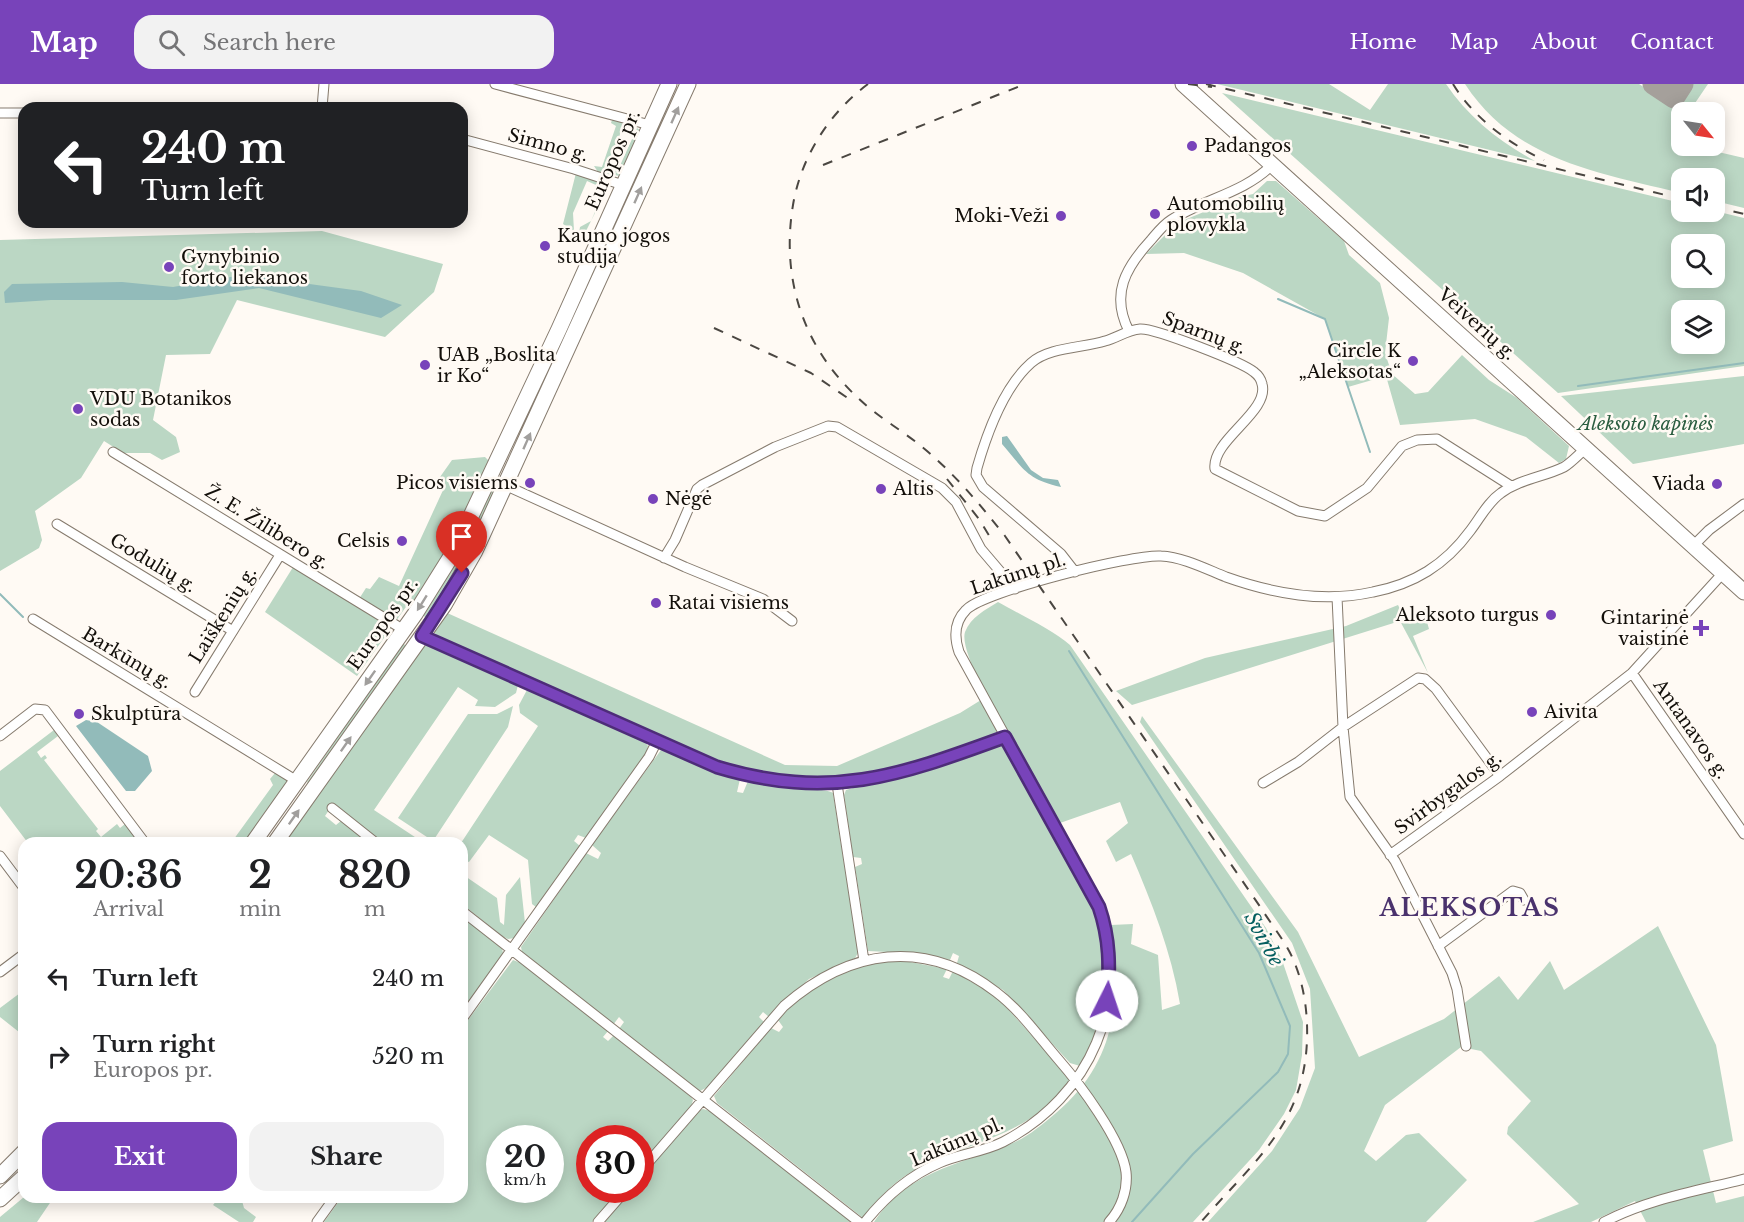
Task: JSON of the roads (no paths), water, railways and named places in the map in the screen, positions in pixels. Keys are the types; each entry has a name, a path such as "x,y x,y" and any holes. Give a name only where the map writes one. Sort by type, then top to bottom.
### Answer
{"main road":[{"name":"Europos pr.","path":"257,837 404,630 455,550 669,84"},
{"name":"Europos pr.","path":"279,837 421,638 467,565 507,486 688,84"},
{"name":"Veiverių g.","path":"1183,84 1744,592"},
{"path":"650,125 658,129 661,145"},
{"path":"531,388 547,395"},
{"path":"490,478 507,486"},
{"path":"404,630 421,638"},
{"path":"297,781 312,791"},
{"path":"0,1176 18,1158"},
{"path":"0,1199 18,1182"}],"street":[{"path":"324,84 324,102"},
{"path":"495,84 650,125"},
{"path":"0,114 18,113"},
{"name":"Simno g.","path":"468,141 574,169 623,185"},
{"path":"1129,331 1124,321 1121,301 1126,272 1132,260 1168,222 1257,180 1272,165"},
{"name":"Sparnų g.","path":"1075,572 1060,554 983,487 975,475 1001,408 1017,379 1031,363 1040,357 1104,342 1129,331 1148,329 1175,338 1247,368 1259,378 1263,388 1256,406 1216,459 1215,469 1298,511 1325,516 1367,488 1402,446 1417,440 1437,439 1511,486"},
{"path":"664,558 702,485 775,447 828,426 837,427 942,488 956,502 981,549 1015,589"},
{"name":"Lakūnų pl.","path":"865,1222 903,1184 939,1163 1000,1143 1044,1116 1078,1081 1100,1035 1104,1019 1109,978 1108,938 1099,907 964,662 955,634 966,609 984,598 1075,572 1159,555 1181,560 1276,592 1337,597 1400,586 1431,571 1462,541 1494,498 1511,486 1564,466 1585,448"},
{"name":"Ž. E. Žilibero g.","path":"113,452 404,630"},
{"path":"507,486 664,558 763,599 792,621"},
{"path":"1693,546 1744,504"},
{"name":"Godulių g.","path":"57,524 233,631"},
{"name":"Laiškenių g.","path":"195,692 280,555"},
{"name":"Svirbygalos g.","path":"1337,597 1342,727 1350,797 1390,855 1500,776 1632,673 1723,573"},
{"name":"Barkūnų g.","path":"33,619 297,781"},
{"path":"421,638 717,767 745,775 795,783 837,784 900,772 1005,737"},
{"name":"Antanavos g.","path":"1632,673 1744,834"},
{"path":"1263,783 1298,762 1342,727 1418,678 1425,679 1436,689 1500,776"},
{"path":"0,736 35,709 45,710 140,837"},
{"path":"468,1012 649,757 657,741"},
{"path":"837,784 864,961"},
{"path":"332,808 368,837"},
{"path":"1390,855 1438,946 1457,989 1466,1046"},
{"path":"0,856 18,880"},
{"path":"1438,946 1513,891 1520,893 1524,900"},
{"path":"468,916 859,1222"},
{"path":"654,1156 784,1006 808,985 827,973 864,961 892,957 927,960 951,966 977,979 1010,1004 1078,1081 1121,1154 1126,1171 1123,1198 1108,1222"},
{"path":"0,972 18,958"},
{"path":"1604,1222 1630,1209 1744,1179"},
{"path":"317,1222 331,1203"},
{"path":"598,1222 615,1203"}],"water":[{"path":"242,275 361,291 402,305 381,318 259,288 176,300 51,300 5,303 4,292 12,284 122,282 173,287"},
{"path":"1007,436 1031,470 1043,478 1058,480 1061,487 1049,484 1027,472 1002,444 1002,437"},
{"path":"86,720 97,722 148,756 152,771 135,791 126,791 76,726"}],"waterway":[{"path":"1278,299 1325,319 1370,452"},
{"path":"1578,386 1744,363"},
{"path":"0,594 23,617"},
{"name":"Svirbė","path":"1069,651 1259,953 1290,1026 1288,1054 1278,1072 1193,1154 1132,1222"}],"railway":[{"path":"868,84 829,122 810,153 797,187 790,232 790,258 793,284 809,332 837,376 856,396 944,466 1005,536 1278,933 1290,952 1303,988 1307,1019 1304,1070 1286,1119 1257,1160 1201,1222"},
{"path":"823,165 1025,84"},
{"path":"1188,84 1212,87"},
{"path":"1206,84 1671,196"},
{"path":"1453,84 1481,118 1505,138 1544,160"},
{"path":"1725,210 1744,214"},
{"path":"714,328 811,373 852,401"},
{"path":"947,479 979,519 993,542"}],"place":[{"name":"Padangos","path":"1192,146"},
{"name":"Automobilių plovykla","path":"1155,214"},
{"name":"Moki-Veži","path":"1061,216"},
{"name":"Kauno jogos studija","path":"545,246"},
{"name":"Gynybinio forto liekanos","path":"169,267"},
{"name":"Circle K „Aleksotas“","path":"1413,361"},
{"name":"UAB „Boslita ir Ko“","path":"425,365"},
{"name":"VDU Botanikos sodas","path":"78,409"},
{"name":"Picos visiems","path":"530,483"},
{"name":"Viada","path":"1717,484"},
{"name":"Altis","path":"881,489"},
{"name":"Nėgė","path":"653,499"},
{"name":"Celsis","path":"402,541"},
{"name":"Ratai visiems","path":"656,603"},
{"name":"Aleksoto turgus","path":"1551,615"},
{"name":"Gintarinė vaistinė","path":"1701,628"},
{"name":"Aivita","path":"1532,712"},
{"name":"Skulptūra","path":"79,714"}],"district":[{"name":"ALEKSOTAS","path":"1470,907"}],"park label":[{"name":"Aleksoto kapinės","path":"1646,424"}]}
